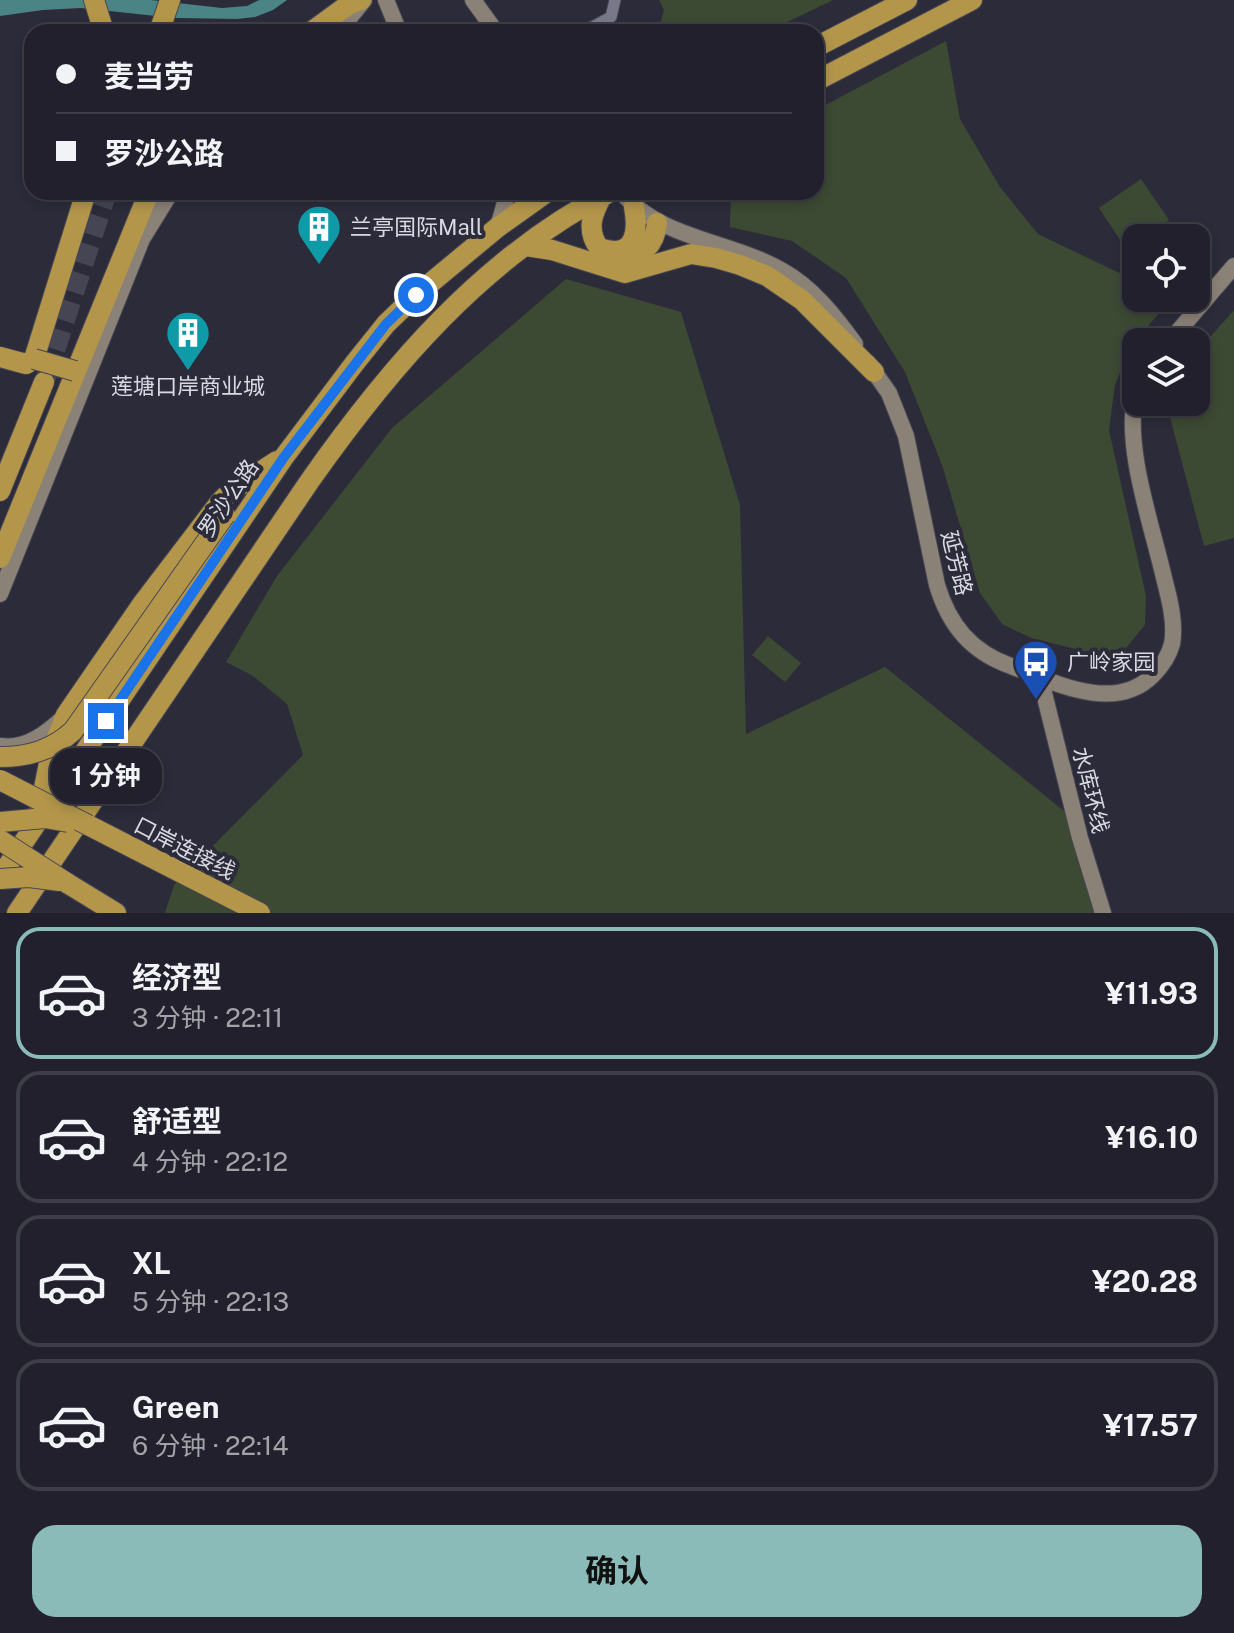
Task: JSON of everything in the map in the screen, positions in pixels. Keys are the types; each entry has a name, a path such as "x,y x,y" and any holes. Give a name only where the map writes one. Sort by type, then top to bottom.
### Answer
{"highway":[{"path":"94,0 102,24"},
{"path":"162,24 170,0"},
{"path":"322,24 348,5 362,0"},
{"path":"824,43 907,0"},
{"path":"824,77 972,0"},
{"path":"0,357 26,364 34,359 84,200"},
{"path":"0,558 146,200"},
{"name":"罗沙公路","path":"0,878 284,457 386,324 441,273 536,200"},
{"path":"17,913 343,434 407,354 437,323 526,246 611,200"},
{"path":"526,246 556,240 611,258 630,258 653,241 657,223"},
{"path":"526,246 552,250 625,273 691,254 740,265 767,276 802,300 874,372"},
{"path":"34,359 75,371"},
{"path":"0,491 44,382"},
{"path":"34,826 51,753 66,715 143,603 220,502 231,491 284,457"},
{"path":"0,757 49,749 73,731 253,477"},
{"name":"口岸连接线","path":"0,780 260,913"},
{"path":"0,822 45,818 88,825"},
{"path":"0,840 116,913"},
{"path":"0,878 29,877 67,883"}],"main road":[{"path":"344,24 362,0"},
{"path":"386,0 396,24"},
{"path":"473,0 490,24"},
{"path":"0,594 142,239 166,200"},
{"path":"498,227 506,200"},
{"name":"延芳路","path":"622,200 657,223 756,258 802,283 838,320 889,393 906,436 944,606 966,640 984,654 1040,677 1103,694 1122,693 1146,682 1161,667 1172,644 1169,598 1135,457 1133,416"},
{"path":"1181,328 1234,266"},
{"name":"水库环线","path":"1040,677 1080,838 1103,913"},
{"path":"0,746 27,743 66,715"}],"street":[{"path":"598,24 611,17 615,0"}],"shaded area":[{"path":"0,0 151,0 222,8 247,6 259,0 287,0 255,17 237,19 175,18 81,8 0,16"},
{"path":"659,0 833,0 784,24 660,24 664,10"},
{"path":"946,41 960,119 1000,187 1038,234 1122,274 1122,312 1160,312 1146,328 1122,328 1122,367 1115,385 1109,430 1146,596 1145,625 1125,649 1096,654 1031,638 1002,624 980,593 942,465 905,372 846,278 792,241 730,227 731,200 824,200 824,106"},
{"path":"1141,179 1169,220 1163,224 1122,224 1122,243 1099,208"},
{"path":"566,279 681,312 740,505 746,734 885,667 1069,815 1097,913 165,913 174,885 303,755 287,704 253,676 226,662 277,576 392,428"},
{"path":"1234,310 1234,538 1204,546 1170,416 1210,416 1210,337"},
{"path":"768,636 801,663 785,682 752,655"}],"tunnel":[{"path":"46,378 104,200"}],"place":[{"name":"兰亭国际Mall","path":"319,266"},
{"name":"莲塘口岸商业城","path":"188,372"},
{"name":"广岭家园","path":"1036,701"}],"route":[{"path":"106,721 284,457 386,324 416,295"}]}
